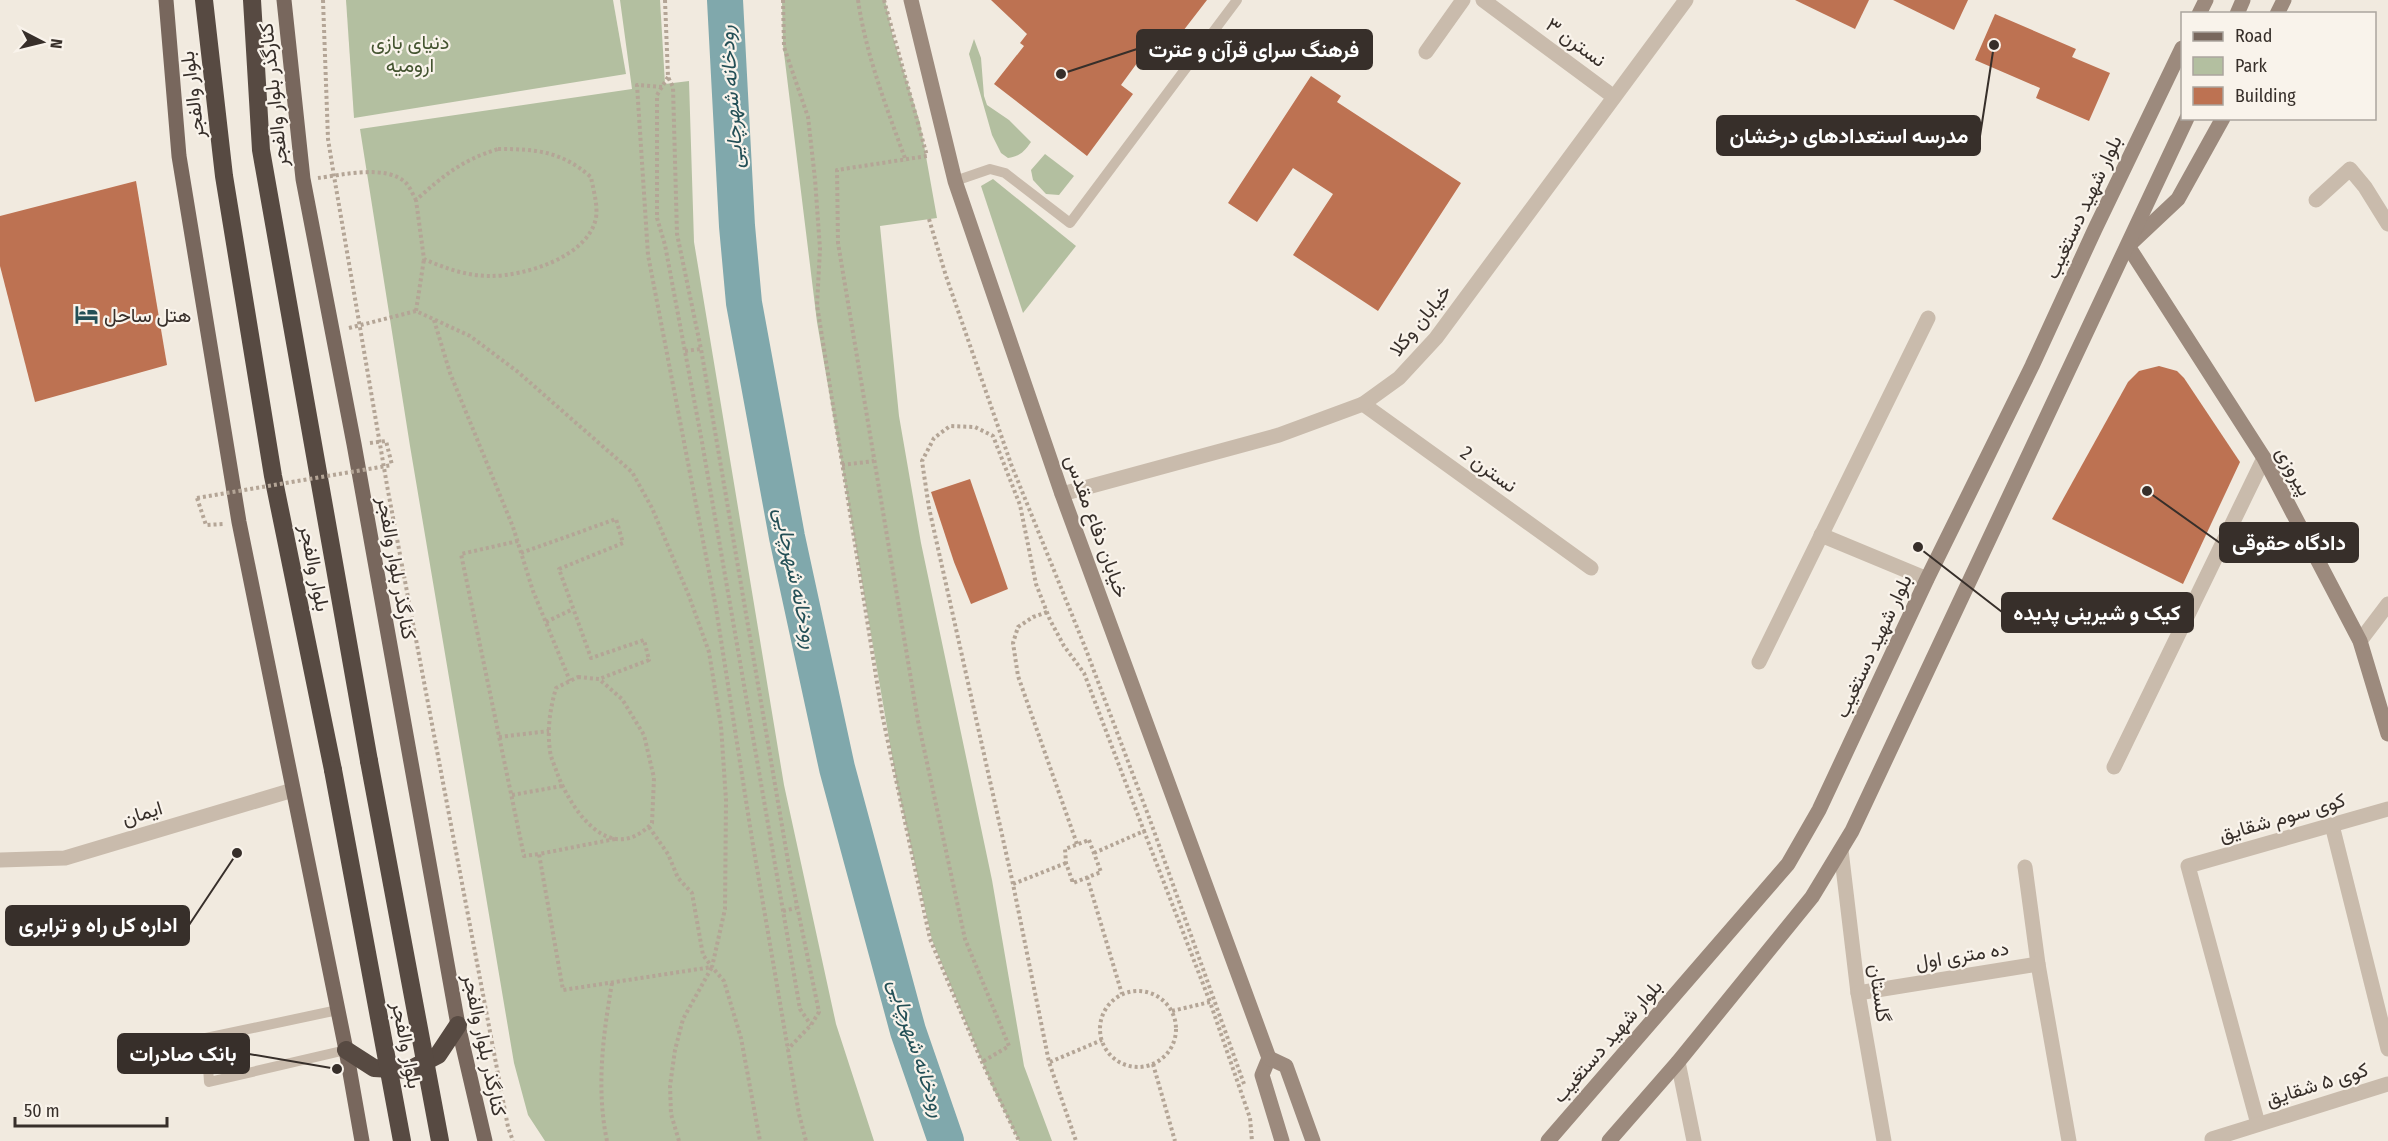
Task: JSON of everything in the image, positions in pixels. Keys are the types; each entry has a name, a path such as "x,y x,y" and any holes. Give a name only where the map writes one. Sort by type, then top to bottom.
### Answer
{"highway":[{"name":"بلوار والفجر","path":"204,0 224,176 269,453 333,770 402,1141"},
{"name":"بلوار والفجر","path":"252,0 251,15 261,150 369,761 440,1141"},
{"path":"346,1050 374,1068 409,1070 438,1055 458,1025"}],"main road":[{"path":"166,0 180,156 239,522 346,1050 362,1141"},
{"name":"کنارگذر بلوار والفجر","path":"285,0 303,179 333,332 458,1025 485,1141"},
{"name":"خیابان دفاع مقدس","path":"911,0 955,181 1062,494 1269,1058 1262,1075 1282,1141"},
{"name":"بلوار شهید دستغیب","path":"1548,1141 1788,864 1819,810 1927,579 2032,366 2181,50"},
{"path":"1609,1141 1678,1062 1812,897 1852,831 2186,120"},
{"path":"2128,246 2178,199 2222,120"},
{"name":"پیروزی","path":"2128,246 2264,458 2360,641 2388,734"},
{"name":"خیابان دفاع مقدس","path":"1269,1058 1286,1065 1313,1141"}],"street":[{"path":"1426,52 1463,0"},
{"name":"نسترن ۳","path":"1483,0 1614,97"},
{"name":"خیابان وکلا","path":"1062,494 1279,435 1363,404 1399,378 1436,338 1686,0"},
{"path":"2316,200 2350,169 2365,187 2388,224"},
{"path":"1759,662 1928,318"},
{"name":"نسترن 2","path":"1363,404 1591,568"},
{"path":"2114,767 2264,458"},
{"path":"1821,535 1927,579"},
{"path":"2360,641 2388,604"},
{"name":"ایمان","path":"0,860 65,858 293,790"},
{"name":"کوی سوم شقایق","path":"2258,1124 2188,866 2388,809"},
{"path":"2332,825 2388,1049"},
{"name":"گلستان","path":"1841,850 1858,993 1884,1141"},
{"path":"2025,867 2038,964 2069,1141"},
{"name":"ده متری اول","path":"1858,993 2038,964"},
{"path":"1678,1062 1694,1141"},
{"name":"کوی ۵ شقایق","path":"2212,1139 2388,1084"}],"lane":[{"path":"955,181 990,169 1005,173 1070,224 1237,0"},
{"path":"338,1010 206,1038 209,1082 346,1050"}],"path":[{"path":"323,0 328,139 334,176 395,526 508,1127 513,1141"},
{"path":"665,0 668,77 673,87 677,234 701,349 796,908 819,1012 811,1025 788,1049"},
{"path":"783,0 784,47 808,117 816,179 820,249 817,305 882,714 930,939 982,1062 1019,1141"},
{"path":"858,0 861,24 885,104 906,161"},
{"path":"884,0 927,156 837,170 838,243 918,720 965,939 1009,1046 982,1062"},
{"path":"668,77 657,95 657,218 685,351 800,1009 811,1025"},
{"path":"662,87 637,85 648,255 716,608 752,839 806,1141"},
{"path":"416,200 452,169 475,156 498,149 527,149 553,154 576,164 591,177 596,204 596,218 589,234 579,246 560,258 533,268 517,273 490,276 463,273 423,259"},
{"path":"303,179 368,172 389,174 406,183 416,200 423,259 416,311"},
{"path":"929,219 946,276 1011,464 1085,647 1249,1096"},
{"path":"333,332 416,311 470,336 518,372 632,472 652,508 689,596 709,652 721,726 726,800 726,909 712,967 683,1019 675,1050 670,1086 671,1114 679,1141"},
{"path":"434,319 450,373 518,541 533,591 570,681"},
{"path":"685,351 701,349"},
{"path":"1076,1141 1049,1062 1013,885 927,496 922,460 934,438 950,426 975,427 993,436 1020,505 1036,584 1064,646 1084,673 1210,1002 1250,1118 1252,1141"},
{"path":"206,525 197,498 392,465 386,441"},
{"path":"842,465 874,460"},
{"path":"521,553 616,519 623,543 559,569 591,658 644,640 648,660 599,679 578,677 556,688 549,714 550,753 562,786 582,818 602,834 615,839"},
{"path":"518,541 461,554 524,856 631,838 642,834 652,823 654,778 644,735 622,699 599,679"},
{"path":"546,622 573,609"},
{"path":"1047,612 1033,617 1018,627 1013,643 1018,676 1077,844"},
{"path":"499,737 549,731"},
{"path":"512,795 562,786"},
{"path":"649,827 668,854 678,878 692,893 703,955 724,981 741,1038 760,1141"},
{"path":"1094,853 1144,831"},
{"path":"1089,840 1094,853 1101,872 1073,882 1066,863 1065,849 1089,840"},
{"path":"539,854 563,990 712,967"},
{"path":"1013,885 1066,863"},
{"path":"1087,877 1122,994"},
{"path":"783,911 796,908"},
{"path":"607,1141 603,1122 603,1046 612,982"},
{"path":"1145,991 1156,995 1172,1011 1176,1023 1176,1036 1167,1053 1153,1064 1140,1067 1128,1066 1107,1052 1102,1040 1102,1019 1106,1009 1122,994 1145,991"},
{"path":"1172,1011 1210,1002"},
{"path":"1049,1062 1102,1040"},
{"path":"1153,1064 1175,1141"}],"green space":[{"name":"دنیای بازی ارومیه","path":"346,0 613,0 626,74 354,118"},
{"path":"620,0 660,0 665,84 689,81 694,242 784,785 836,1024 874,1141 545,1141 528,1115 514,1063 410,446 360,129 632,89"},
{"path":"782,0 885,0 893,37 920,123 937,218 880,226 899,416 921,543 992,880 1024,1066 1052,1141 1019,1141 992,1086 932,940 897,785 817,322 783,45"},
{"path":"974,39 981,58 984,96 987,105 1009,120 1031,142 1019,155 1008,158 1001,153 992,135 969,54"},
{"path":"1045,154 1074,176 1059,195 1046,194 1033,180 1031,170"},
{"path":"993,179 1076,246 1023,313 981,186"}],"building":[{"path":"991,0 1207,0 1173,44 1159,33 1121,85 1133,94 1087,156 994,84 1024,46 1020,43 1027,34"},
{"path":"1795,0 1869,0 1855,29"},
{"path":"1893,0 1968,0 1954,30"},
{"path":"1995,14 2076,49 2072,57 2110,73 2089,121 2036,98 2040,88 1975,60"},
{"path":"1311,76 1341,96 1337,102 1461,183 1378,311 1293,255 1333,194 1293,168 1257,222 1228,203"},
{"name":"هتل ساحل","path":"136,181 167,365 35,402 0,266 0,216"},
{"path":"2159,366 2177,371 2184,378 2240,462 2183,584 2052,519 2128,382 2139,371"},
{"path":"970,479 1008,589 971,604 954,562 931,492"}],"waterway":[{"name":"رودخانه شهرچایی","path":"725,0 737,226 744,303 787,537 837,768 908,1031 946,1141"}],"place":[{"name":"مدرسه استعدادهای درخشان","path":"1994,45"},
{"name":"فرهنگ سرای قرآن و عترت","path":"1061,74"},
{"name":"هتل ساحل","path":"86,315"},
{"name":"دادگاه حقوقی","path":"2147,491"},
{"name":"کیک و شیرینی پدیده","path":"1918,547"},
{"name":"اداره کل راه و ترابری","path":"237,853"},
{"name":"بانک صادرات","path":"337,1069"}]}
